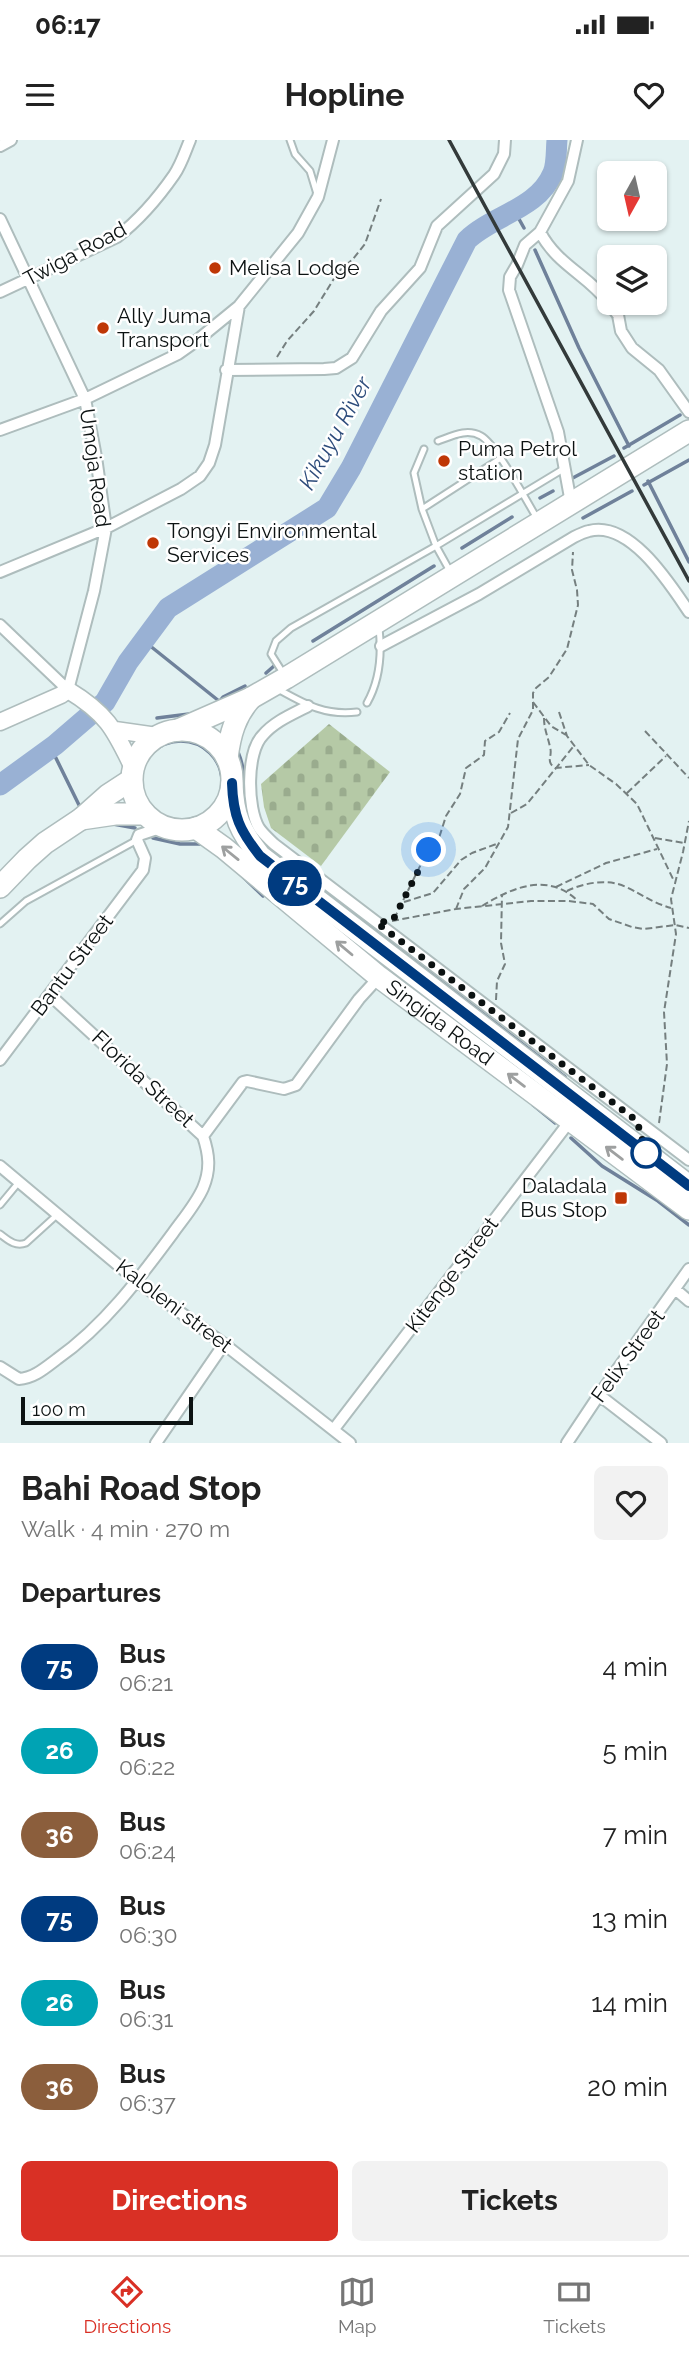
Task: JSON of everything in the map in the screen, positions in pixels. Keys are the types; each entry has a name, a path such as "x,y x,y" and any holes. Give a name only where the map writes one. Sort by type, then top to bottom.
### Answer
{"highway":[{"path":"178,730 207,736 219,746 227,758 232,783 225,806 218,816 196,828 174,830 163,827 145,814 137,804 132,774 138,755 146,744 157,736 178,730 251,698 279,682 689,431"},
{"path":"227,758 229,736 234,722 251,698"},
{"path":"0,887 45,843 81,819 132,774"},
{"name":"Singida Road","path":"232,783 233,805 238,825 260,856 577,1113 689,1209"},
{"path":"81,819 115,814 145,814"},
{"name":"Singida Road","path":"196,828 379,977 689,1186"}],"main road":[{"path":"0,722 68,690 83,699 110,724 132,774"},
{"path":"110,724 157,736"}],"street":[{"path":"0,146 10,140"},
{"name":"Twiga Road","path":"0,292 117,237 138,220 175,174 191,140"},
{"path":"0,430 85,399 178,354 239,306 298,233 317,197 333,140"},
{"path":"226,370 336,368 352,358 381,311 420,268 437,226 494,174 504,154 505,140"},
{"path":"571,503 558,432 509,290 510,277 525,245 540,232 568,181 577,140"},
{"name":"Umoja Road","path":"0,219 85,399 106,528 68,690"},
{"path":"540,232 558,258 597,292"},
{"path":"0,572 106,528 181,489 200,476 209,463 215,444 239,306"},
{"path":"618,315 621,331 632,348 659,370 689,412"},
{"path":"678,398 689,391"},
{"path":"381,646 590,530 603,530 617,535 637,548 657,566 689,612"},
{"path":"0,625 68,690"},
{"path":"308,706 277,723 260,737 253,761 249,792 258,826 274,844 689,1160"},
{"path":"137,840 138,835 163,827"},
{"name":"Bantu Street","path":"0,1060 144,870 145,858 137,840"},
{"path":"203,1136 243,1082 284,1089 296,1084 359,999 379,977"},
{"name":"Florida Street","path":"0,1367 19,1379 39,1372 73,1348 96,1327 137,1281 192,1206 203,1187 209,1157 203,1136 50,995"},
{"name":"Kitenge Street","path":"334,1429 577,1113"},
{"name":"Kaloleni street","path":"0,1166 137,1281 224,1344 350,1443"},
{"name":"Felix Street","path":"567,1443 689,1269"},
{"path":"675,1289 689,1301"},
{"path":"156,1443 224,1344"},
{"path":"599,1395 661,1443"}],"lane":[{"path":"290,140 295,154 310,172 317,197"},
{"path":"438,441 462,432 481,436 500,458 540,522"},
{"path":"424,449 414,473 422,509 436,547 453,575"},
{"path":"422,509 500,458"},
{"path":"357,712 338,714 308,706 279,682 271,654 276,641 291,628 436,547 565,468"},
{"path":"367,703 376,686 381,646 379,621"},
{"path":"0,924 26,901 137,840"},
{"path":"0,1205 19,1182"},
{"path":"0,1234 13,1244 26,1243 58,1214"}],"path":[{"path":"269,370 287,341 314,311 338,272 365,244 381,200"},
{"path":"456,909 464,889 485,869 508,827 520,733 533,710 532,701 536,688 549,677 567,649 578,612 577,590 572,570 574,537"},
{"path":"532,701 551,726 567,735"},
{"path":"559,712 567,735 589,765 627,793 644,815 675,882"},
{"path":"393,920 423,860 439,838 446,816 460,794 466,768 484,755 485,741 499,732 510,713"},
{"path":"544,718 545,735 551,749 549,760 555,768"},
{"path":"645,731 689,778"},
{"path":"510,813 527,804 574,746"},
{"path":"627,793 667,755"},
{"path":"555,768 589,765"},
{"path":"657,1136 667,1064 664,1012 675,943 671,900 689,821"},
{"path":"654,838 685,843"},
{"path":"404,902 433,893 461,860 500,842"},
{"path":"556,887 606,863 658,848"},
{"path":"480,907 502,894 532,884 556,887 566,891 579,902"},
{"path":"566,891 583,884 623,885 646,899 672,908"},
{"path":"497,1015 497,981 505,964 501,948 502,894"},
{"path":"377,923 456,909 531,901 593,904 614,922 632,927 644,929 675,925 689,928"}],"green space":[{"path":"329,724 390,772 321,866 271,828 264,807 261,784"}],"waterway":[{"name":"Kikuyu River","path":"0,785 55,745 105,702 128,662 168,608 327,508 351,468 467,240 537,195 554,169 557,140"},
{"path":"514,210 524,228"},
{"path":"535,250 579,348 629,446"},
{"path":"624,448 680,415"},
{"path":"569,480 614,456"},
{"path":"644,485 689,460"},
{"path":"648,481 689,562"},
{"path":"540,498 553,491"},
{"path":"583,518 632,491"},
{"path":"462,548 512,517"},
{"path":"313,641 434,566"},
{"path":"144,641 219,701"},
{"path":"266,673 274,666"},
{"path":"219,702 223,697 245,686"},
{"path":"157,718 189,714"},
{"path":"181,741 197,744 210,753 219,766 222,782 219,798 210,811 197,820 181,823 165,820 152,811 143,798 140,782 143,766 152,753 165,744 181,741"},
{"path":"51,748 79,805"},
{"path":"238,752 249,817 262,841 565,1077"},
{"path":"113,824 135,828"},
{"path":"153,838 180,844 205,844"},
{"path":"239,873 263,896"},
{"path":"533,1105 555,1123"},
{"path":"571,1138 602,1166 658,1201 689,1225"}],"railway":[{"path":"449,140 689,581"}],"bus line":[{"name":"75","path":"232,783 233,805 238,825 260,856 689,1186"}],"place":[{"name":"Melisa Lodge","path":"215,268"},
{"name":"Ally Juma Transport","path":"103,328"},
{"name":"Puma Petrol station","path":"444,461"},
{"name":"Tongyi Environmental Services","path":"153,543"},
{"name":"Daladala Bus Stop","path":"621,1198"}],"route":[{"path":"429,850 393,920 377,923 637,1121 646,1153"}]}
